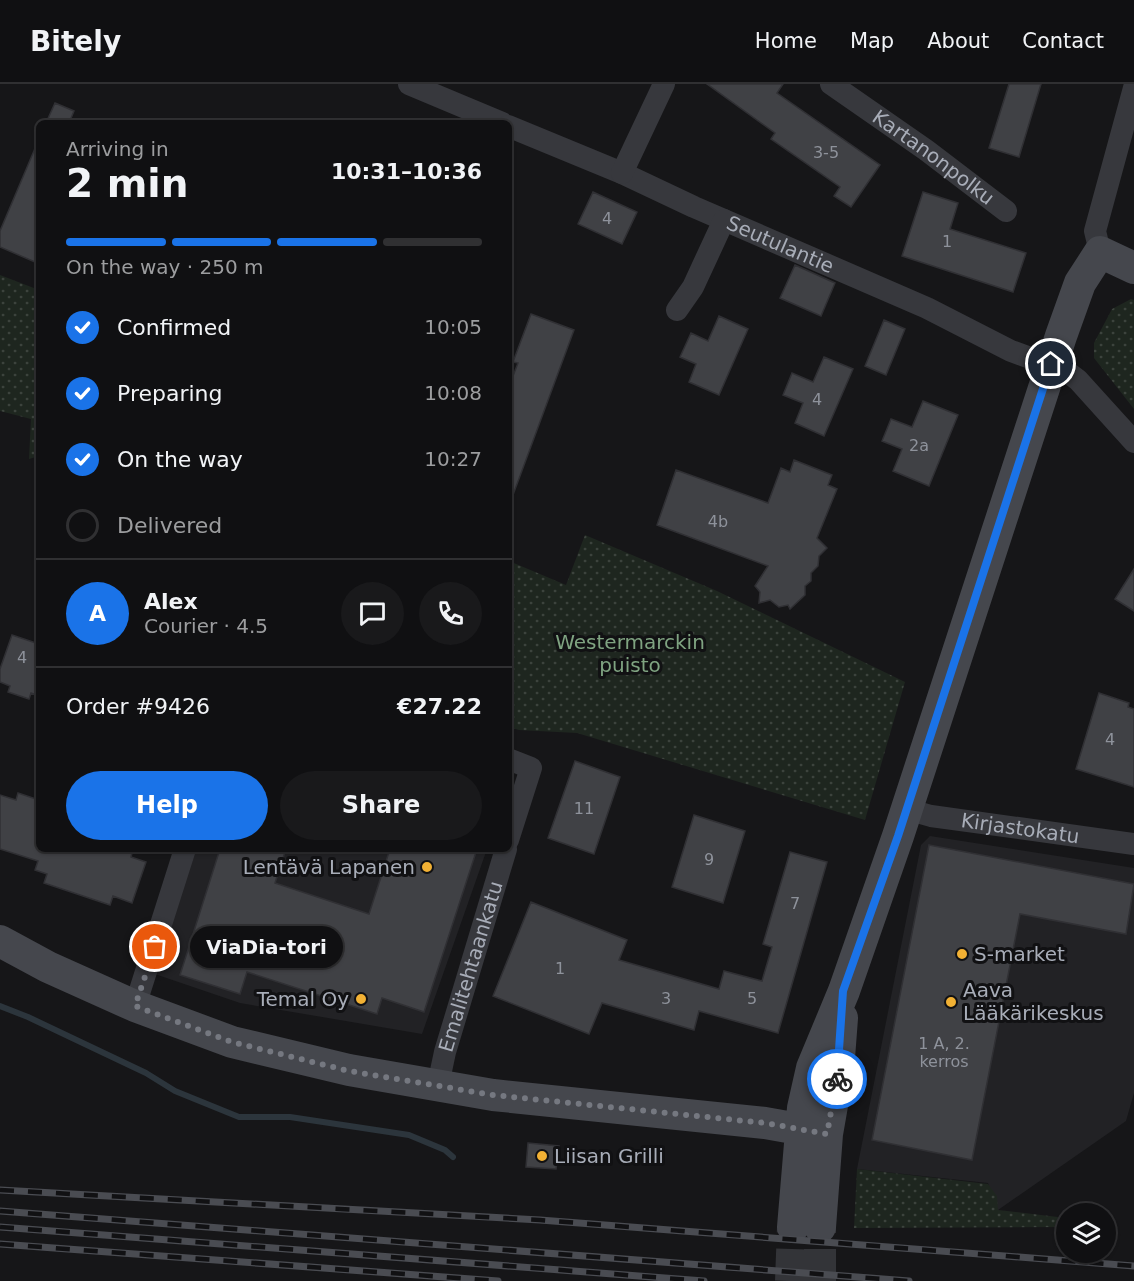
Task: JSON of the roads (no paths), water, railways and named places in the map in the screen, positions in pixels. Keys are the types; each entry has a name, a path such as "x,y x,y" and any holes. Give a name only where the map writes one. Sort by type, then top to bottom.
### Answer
{"street":[{"path":"409,84 495,120"},
{"path":"622,173 664,84"},
{"name":"Kartanonpolku","path":"831,84 926,150 1005,212"},
{"path":"807,1227 814,1131 838,1071 843,991 906,809 1051,364 1080,283 1100,252 1095,231 1134,88"},
{"name":"Seutulantie","path":"512,128 622,173 927,308 1011,351 1066,371 1078,380 1134,442"},
{"path":"677,310 693,287 724,220"},
{"path":"1100,252 1134,268"},
{"path":"512,761 531,768 512,827"},
{"name":"Kirjastokatu","path":"906,809 931,816 1134,844"},
{"path":"135,1006 184,852"},
{"name":"Emalitehtaankatu","path":"438,1085 448,1041 505,852"},
{"path":"0,941 48,967 135,1006 232,1042 349,1071 493,1095 765,1123 814,1131"}],"waterway":[{"path":"0,1006 146,1073 175,1091 239,1117 290,1117 409,1135 445,1150 453,1157"}],"tunnel":[{"path":"791,1281 793,1227"},
{"path":"820,1227 820,1281"}],"railway":[{"path":"0,1190 540,1220 1134,1266"},
{"path":"0,1211 909,1281"},
{"path":"0,1227 704,1281"},
{"path":"0,1244 498,1281"}],"place":[{"name":"Lentävä Lapanen","path":"427,867"},
{"name":"ViaDia-tori","path":"155,947"},
{"name":"S-market","path":"962,954"},
{"name":"Temal Oy","path":"361,999"},
{"name":"Aava Lääkärikeskus","path":"951,1002"},
{"name":"Liisan Grilli","path":"542,1156"}],"park label":[{"name":"Westermarckin puisto","path":"630,654"}]}
